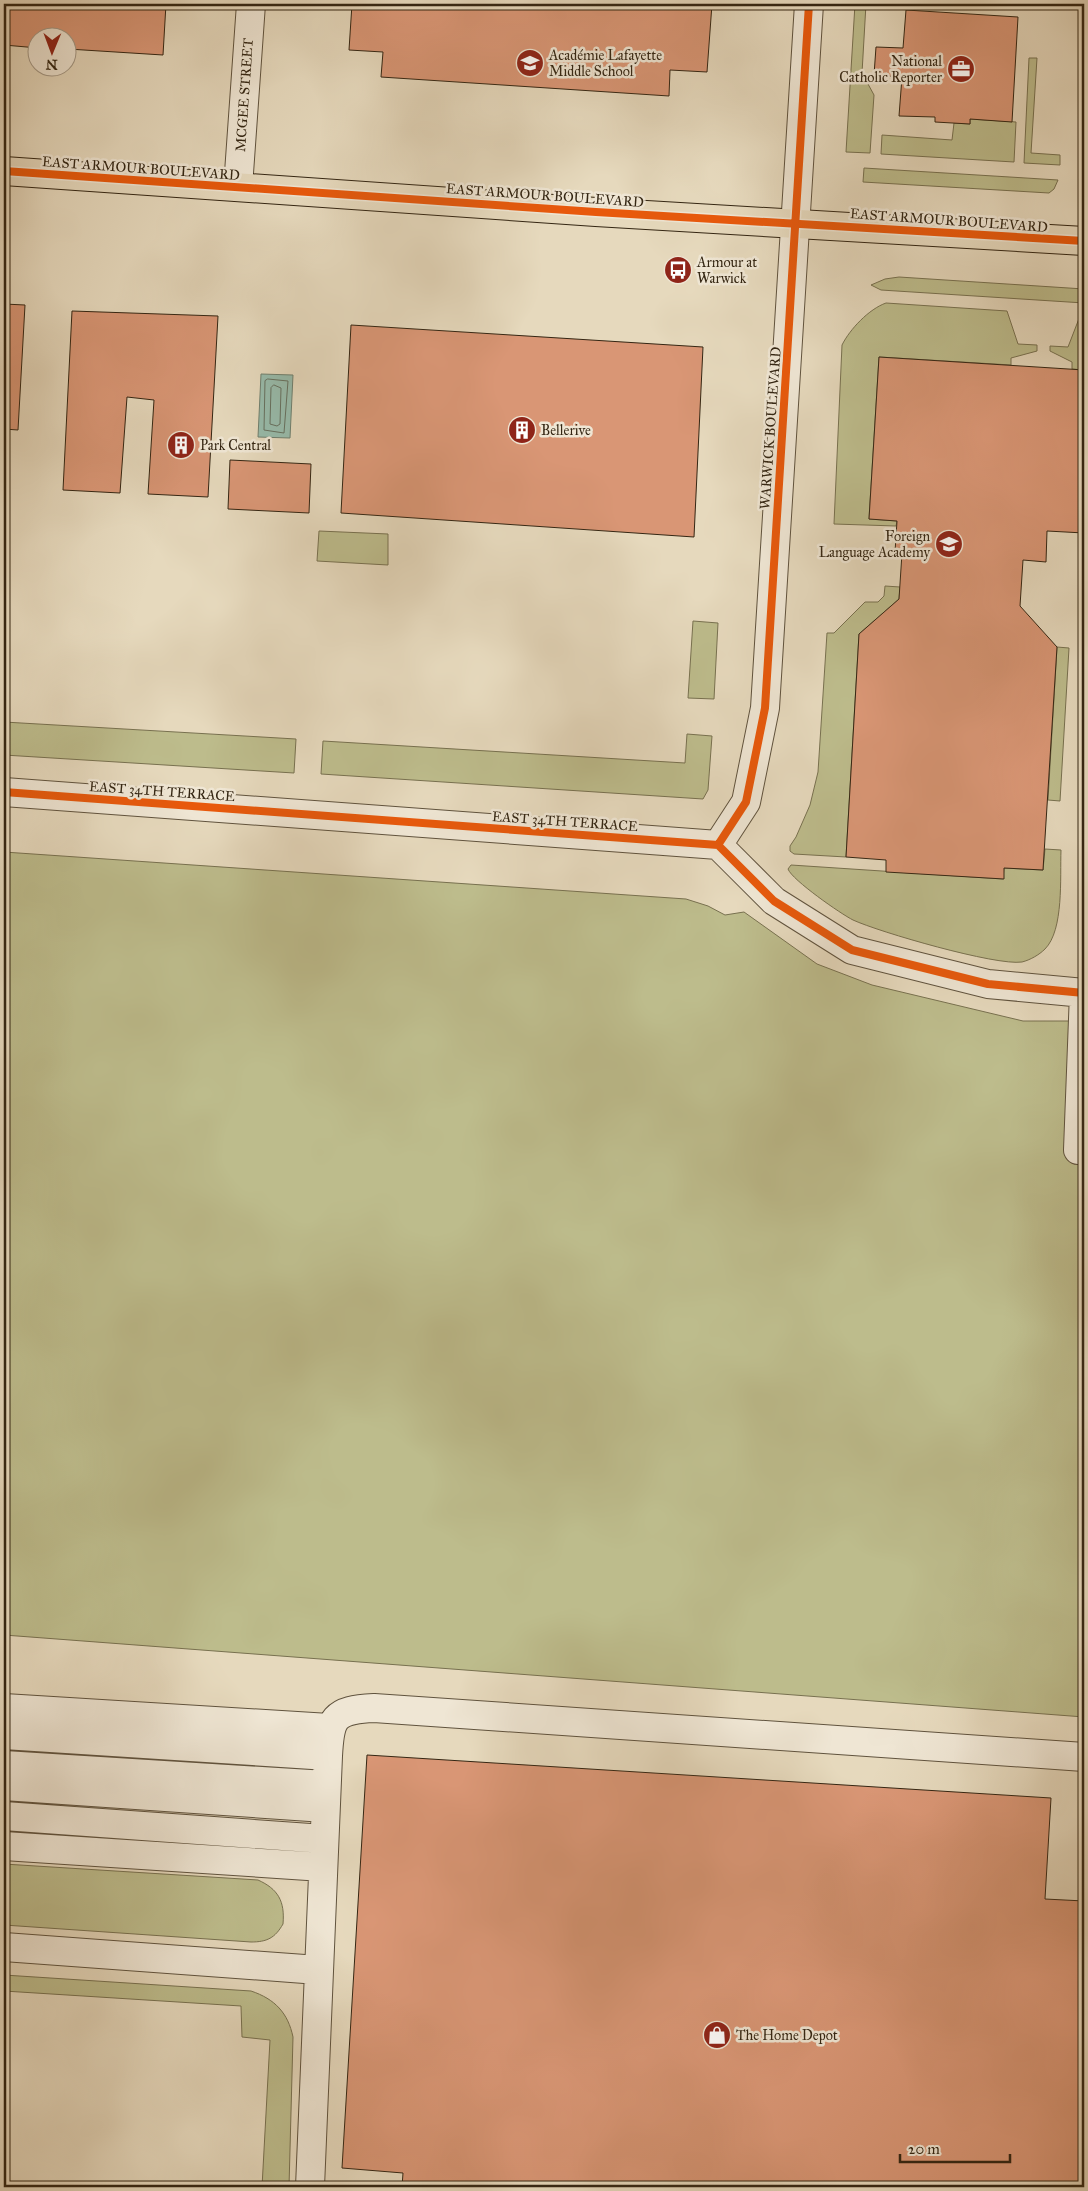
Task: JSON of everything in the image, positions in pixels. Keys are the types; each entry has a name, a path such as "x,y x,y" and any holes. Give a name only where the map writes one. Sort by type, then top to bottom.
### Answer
{"main road":[{"name":"EAST ARMOUR BOULEVARD","path":"4,171 596,212 1084,241"}],"street":[{"name":"MCGEE STREET","path":"238,187 251,4"},
{"name":"WARWICK BOULEVARD","path":"718,845 746,802 764,708 809,4"},
{"name":"EAST 34TH TERRACE","path":"4,792 718,845"},
{"path":"718,845 774,901 852,950 988,984 1084,992 1078,1150"},
{"path":"4,1708 330,1728"},
{"path":"310,2187 328,1756 330,1728 334,1720 342,1715 357,1709 374,1708 1084,1757"},
{"path":"4,1735 328,1756"},
{"path":"4,1765 326,1796"},
{"path":"4,1786 326,1796"},
{"path":"4,1816 324,1840"},
{"path":"4,1846 323,1867"},
{"path":"4,1947 318,1970"}],"shaded area":[{"path":"855,4 866,4 862,73 874,95 870,153 846,152"},
{"path":"1029,58 1037,58 1031,153 1060,155 1060,165 1024,163"},
{"path":"970,119 1016,122 1014,162 881,154 882,135 952,140 954,123 970,124"},
{"path":"864,168 1058,180 1054,189 1049,193 863,182"},
{"path":"899,277 1084,289 1084,303 881,290 871,285 885,279"},
{"path":"886,303 1007,311 1018,344 1037,345 1037,351 1011,358 1011,365 879,357 869,519 897,521 896,526 834,524 842,345 861,320 873,310"},
{"path":"1080,316 1084,317 1084,370 1072,369 1072,362 1050,351 1050,346 1068,347"},
{"path":"319,531 388,534 388,565 317,561"},
{"path":"885,586 900,587 899,599 859,634 846,857 794,854 790,851 790,846 810,805 818,772 827,633 834,633 865,602 878,602 884,596"},
{"path":"693,621 718,623 714,699 688,698"},
{"path":"1057,647 1069,648 1060,801 1048,800"},
{"path":"4,722 296,739 294,773 4,755"},
{"path":"687,734 712,736 708,790 703,799 321,774 323,741 685,763"},
{"path":"1045,849 1061,850 1061,888 1058,916 1051,940 1045,949 1034,957 1022,962 1008,962 964,954 911,940 853,920 798,881 788,869 791,865 1003,879 1004,868 1043,870"},
{"path":"4,852 686,899 708,906 725,915 744,912 817,964 872,985 1023,1021 1084,1021 1084,1717 4,1635"},
{"path":"4,1864 258,1880 271,1887 279,1897 283,1909 283,1924 277,1933 270,1938 251,1942 4,1925"},
{"path":"4,1975 251,1991 274,2003 288,2021 293,2037 289,2187 262,2187 270,2040 242,2037 241,2006 4,1991"}],"water":[{"path":"261,374 293,375 290,438 258,437"}],"building":[{"path":"4,4 166,4 163,55 78,50 78,28 28,28 28,47 4,45"},
{"path":"352,4 712,4 707,72 670,70 669,96 381,77 383,52 349,50"},
{"path":"906,10 1018,17 1012,122 970,119 970,124 935,122 935,117 899,116 902,77 874,75 876,47 903,48"},
{"path":"4,304 25,305 18,430 4,429"},
{"name":"Park Central","path":"72,311 218,316 208,497 148,494 154,400 127,397 120,493 63,490"},
{"name":"Bellerive","path":"351,325 703,347 694,537 341,513"},
{"path":"879,357 1084,370 1084,533 1047,531 1046,562 1023,560 1020,606 1057,647 1043,870 1004,868 1004,879 886,872 886,860 846,857 859,634 899,599 902,553 895,552 897,521 869,519"},
{"path":"230,460 311,464 309,513 228,509"},
{"name":"The Home Depot","path":"367,1755 1051,1798 1045,1899 1084,1901 1084,2187 402,2187 403,2173 342,2168"}],"cycle path":[{"path":"718,845 746,802 765,708 809,4"},
{"path":"4,171 596,212 1084,241"},
{"path":"4,792 718,845 774,901 852,950 988,984 1084,993"}],"place":[{"name":"Académie Lafayette Middle School","path":"530,63"},
{"name":"National Catholic Reporter","path":"961,69"},
{"name":"Armour at Warwick","path":"678,270"},
{"name":"Bellerive","path":"522,430"},
{"name":"Park Central","path":"181,445"},
{"name":"Foreign Language Academy","path":"949,544"},
{"name":"The Home Depot","path":"717,2035"}]}
